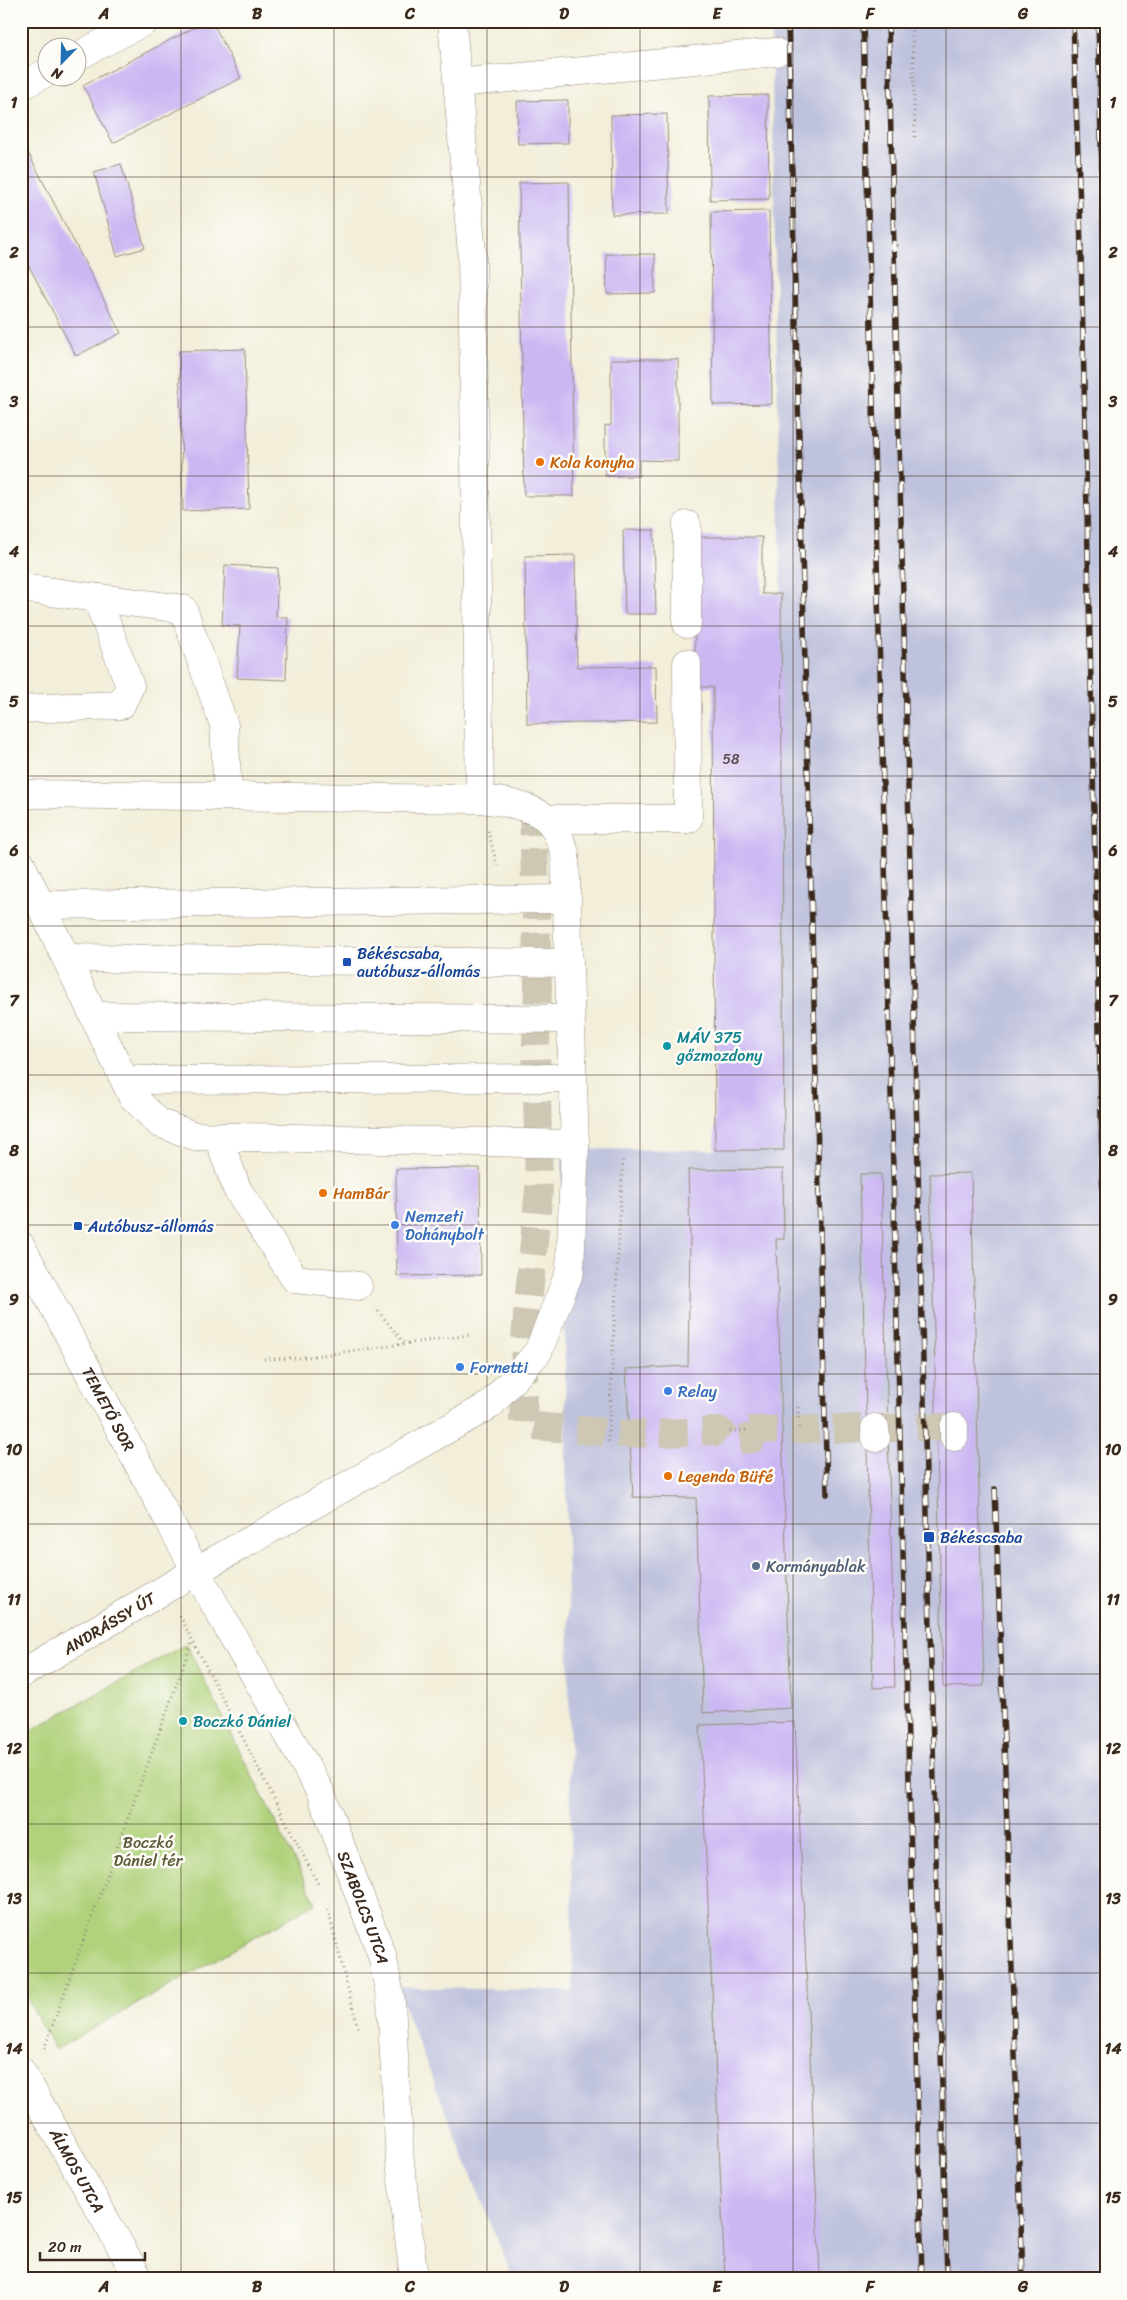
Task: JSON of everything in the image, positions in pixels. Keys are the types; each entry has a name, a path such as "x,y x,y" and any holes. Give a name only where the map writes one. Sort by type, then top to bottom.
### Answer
{"street":[{"path":"88,51 145,21"},
{"path":"452,21 472,254 480,798"},
{"path":"458,83 776,52"},
{"path":"21,86 38,77"},
{"path":"686,525 687,624"},
{"path":"21,588 183,609 224,725 228,795"},
{"path":"21,709 121,705 130,686 97,598"},
{"path":"21,794 480,798 532,811 547,819 688,819 687,663"},
{"name":"ANDRÁSSY ÚT","path":"21,1674 196,1571 490,1405 538,1352 570,1271 575,1144 566,853 559,836 547,819"},
{"path":"21,864 132,1096 159,1123 195,1136 575,1144"},
{"path":"41,905 567,899"},
{"path":"66,958 569,964"},
{"path":"94,1016 570,1019"},
{"path":"125,1080 573,1078"},
{"path":"218,1137 236,1189 295,1279 358,1286"},
{"name":"TEMETŐ SOR","path":"21,1246 196,1571"},
{"name":"SZABOLCS UTCA","path":"196,1571 320,1791 382,1955 391,2001 400,2162 414,2279"},
{"name":"ÁLMOS UTCA","path":"26,2079 139,2279"}],"path":[{"path":"912,21 915,137"},
{"path":"608,1441 623,1158"},
{"path":"358,1286 405,1343"},
{"path":"264,1359 299,1358 470,1335"},
{"path":"798,1407 799,1429"},
{"path":"730,1431 749,1430"},
{"name":"SZABOLCS UTCA","path":"166,1589 320,1887"},
{"path":"26,2079 192,1641"},
{"name":"SZABOLCS UTCA","path":"327,1905 358,2030"}],"shaded area":[{"path":"771,21 1106,21 1106,2279 513,2279 396,1987 573,1991 562,1149 715,1150 781,594"}],"green space":[{"name":"Boczkó Dániel tér","path":"186,1644 316,1903 55,2050 21,1987 21,1736"}],"building":[{"path":"207,21 212,21 241,78 113,143 85,88 88,88 88,82"},
{"path":"768,95 769,199 710,200 709,96"},
{"path":"568,100 568,143 518,144 517,101"},
{"path":"667,114 669,214 612,215 611,115"},
{"path":"21,139 121,333 76,356 21,251"},
{"path":"121,164 145,248 117,256 94,172"},
{"path":"569,182 574,496 524,496 519,183"},
{"path":"769,211 772,404 713,405 711,212"},
{"path":"606,254 655,254 655,293 607,294"},
{"path":"245,349 249,509 183,511 179,351"},
{"path":"611,359 678,359 678,461 639,460 639,476 605,476 605,426 611,425"},
{"path":"623,530 654,530 656,614 625,614"},
{"path":"694,537 762,537 762,594 781,594 784,1150 715,1150 713,687 695,687"},
{"path":"575,555 577,667 656,666 657,722 527,724 525,556"},
{"path":"225,565 278,568 276,617 288,617 286,680 237,678 240,626 222,625"},
{"path":"480,1168 481,1275 397,1276 396,1169"},
{"path":"783,1169 784,1239 776,1239 791,1708 703,1713 696,1498 633,1497 626,1369 688,1366 690,1238 688,1170"},
{"path":"971,1173 984,1686 943,1687 930,1174"},
{"path":"860,1174 881,1174 895,1687 873,1688"},
{"path":"795,1722 820,2276 725,2279 700,1725"}],"tunnel":[{"path":"533,807 538,987 536,1044 539,1189 525,1338 523,1425 629,1434 720,1431 729,1440 752,1439 757,1429"},
{"path":"749,1430 954,1427"}],"railway":[{"path":"788,21 827,1494"},
{"path":"863,21 922,2279"},
{"path":"888,21 947,2279"},
{"path":"1073,21 1080,209 1106,1333"},
{"path":"1098,21 1106,336"},
{"path":"995,1489 1023,2279"}],"place":[{"name":"Kola konyha","path":"540,462"},
{"name":"Békéscsaba, autóbusz-állomás","path":"347,962"},
{"name":"MÁV 375 gőzmozdony","path":"667,1046"},
{"name":"HamBár","path":"323,1193"},
{"name":"Nemzeti Dohánybolt","path":"395,1225"},
{"name":"Autóbusz-állomás","path":"78,1226"},
{"name":"Fornetti","path":"460,1367"},
{"name":"Relay","path":"668,1391"},
{"name":"Legenda Büfé","path":"668,1476"},
{"name":"Békéscsaba","path":"929,1537"},
{"name":"Kormányablak","path":"756,1566"},
{"name":"Boczkó Dániel","path":"183,1721"}]}
